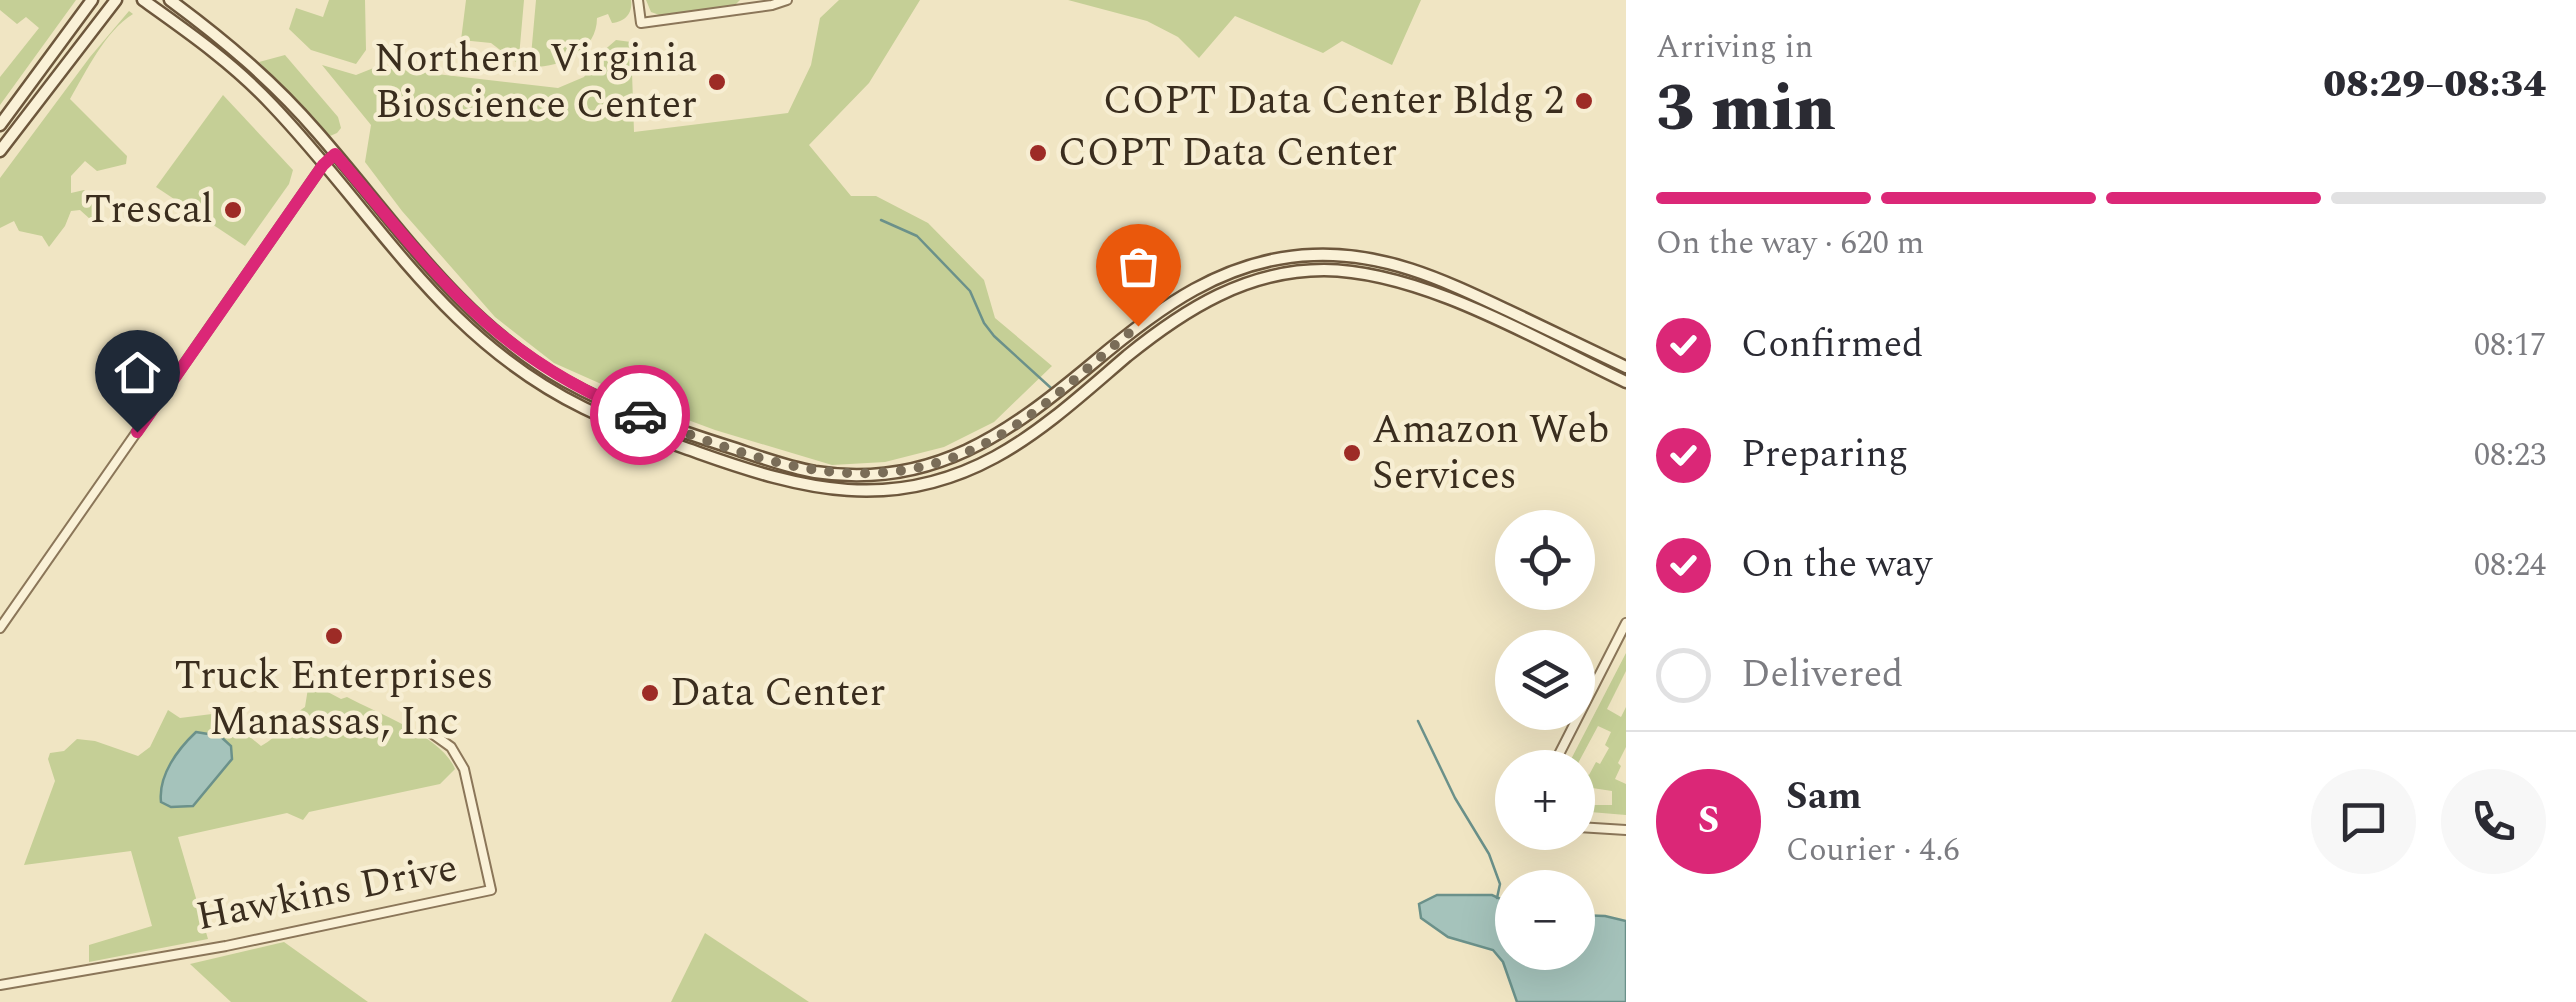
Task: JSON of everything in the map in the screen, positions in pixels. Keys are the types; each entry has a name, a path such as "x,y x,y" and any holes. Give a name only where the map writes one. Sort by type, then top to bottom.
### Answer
{"main road":[{"path":"0,124 92,0"},
{"path":"0,151 116,0"},
{"path":"143,0 200,40 252,85 423,285 510,363 568,400 614,422 798,485 865,492 916,486 949,477 1012,448 1173,319 1241,284 1296,272 1367,272 1409,283 1626,382"},
{"path":"173,2 263,73 451,292 480,320 541,366 604,400 648,418 800,469 871,476 918,469 988,443 1180,296 1234,271 1287,258 1352,256 1400,264 1626,367"},
{"path":"1118,342 1129,355"}],"street":[{"path":"638,0 641,22 787,0"},
{"path":"0,628 323,165 335,154"},
{"path":"1561,750 1626,622"},
{"path":"1616,644 1626,648"},
{"name":"Hawkins Drive","path":"0,984 246,942 491,890 461,762 451,747 430,732"},
{"path":"1595,828 1626,830"}],"green space":[{"path":"0,0 76,0 0,105 0,77 39,28 26,17 17,24 0,10"},
{"path":"329,0 365,0 366,50 356,64 311,50 289,29 296,8 323,17"},
{"path":"466,0 524,0 516,62 491,43 461,40"},
{"path":"536,0 631,0 631,5 621,21 612,23 608,14 597,18 591,40 575,56 553,65 530,67"},
{"path":"646,0 740,0 733,7 665,17 651,12"},
{"path":"839,0 920,0 869,83 809,145 851,196 876,196 928,223 984,280 995,318 1052,366 994,422 944,447 885,462 832,465 715,430 554,363 495,317 402,211 365,162 371,125 322,65 356,75 376,67 558,88 584,77 616,40 631,42 634,132 788,113 811,65 820,18"},
{"path":"1068,0 1421,0 1392,65 1342,41 1323,53 1235,16 1199,58 1178,37 1147,21"},
{"path":"129,11 133,14 105,41 70,99 127,156 126,164 97,171 85,161 71,176 71,193 84,190 101,204 100,213 90,219 80,210 71,211 49,247 42,236 19,231 14,221 0,228 0,178 90,57"},
{"path":"285,55 338,117 341,128 337,133 330,136 259,62"},
{"path":"223,95 293,170 289,184 245,246 156,187"},
{"path":"1626,653 1626,671 1607,709 1621,717 1626,707 1626,747 1615,779 1626,784 1626,815 1595,812 1595,805 1612,805 1612,791 1595,788 1595,764 1600,764 1609,748 1605,745 1611,732 1598,726 1585,750 1576,750 1586,730 1595,730 1595,713"},
{"path":"309,682 423,736 448,757 455,769 440,784 309,812 303,820 287,813 178,837 208,939 89,962 89,945 152,926 131,851 24,865 55,781 48,759 50,753 64,751 77,739 138,756 150,747 168,710 180,718 212,714 232,732 250,737 261,746 305,707"},
{"path":"705,933 809,1002 671,1002"},
{"path":"284,942 368,1002 231,1002 190,964"}],"water":[{"path":"196,732 220,736 231,746 232,759 193,806 171,807 161,802 166,772"},
{"path":"1437,895 1495,896 1495,952 1448,937 1421,918 1419,904"},
{"path":"1595,916 1626,921 1626,1002 1517,1002 1506,970 1595,970"}],"waterway":[{"path":"881,220 917,236 970,291 994,336 1051,388"},
{"path":"1418,721 1495,870"}],"way so far":[{"path":"640,415 755,457 800,469 871,476 904,472 988,443 1016,425 1138,326"}],"place":[{"name":"Northern Virginia Bioscience Center","path":"717,82"},
{"name":"COPT Data Center Bldg 2","path":"1584,101"},
{"name":"COPT Data Center","path":"1038,153"},
{"name":"Trescal","path":"233,210"},
{"name":"Amazon Web Services","path":"1352,453"},
{"name":"Truck Enterprises Manassas, Inc","path":"334,636"},
{"name":"Data Center","path":"650,693"}],"route":[{"path":"137,432 323,165 335,154 426,265 480,320 564,380 640,415"}]}
